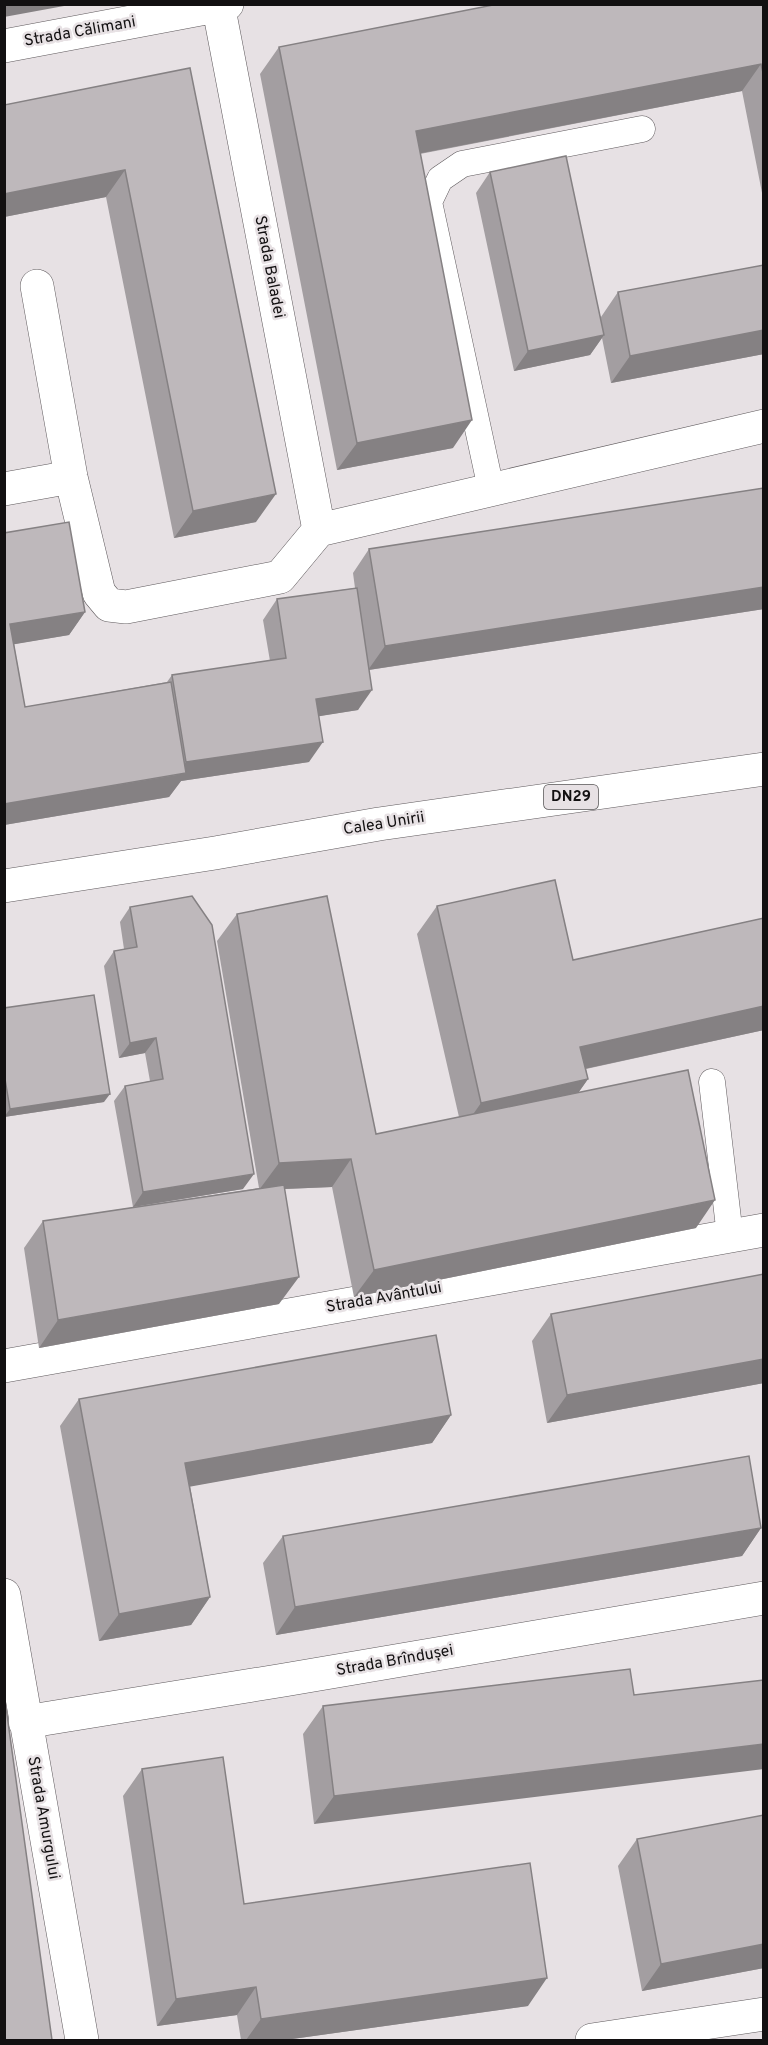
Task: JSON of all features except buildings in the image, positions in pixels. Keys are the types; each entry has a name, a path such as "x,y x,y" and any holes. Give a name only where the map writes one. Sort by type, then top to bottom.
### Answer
{"street":[{"name":"Strada Călimani","path":"4,46 221,5"},
{"name":"Strada Baladei","path":"221,5 319,530"},
{"path":"37,286 71,477 99,593 109,605 126,607 280,577 319,530 764,426"},
{"path":"4,489 71,477"},
{"name":"Calea Unirii","path":"4,886 215,853 379,824 764,769"},
{"name":"Strada Avântului","path":"4,1366 764,1230"},
{"name":"Strada Amurgului","path":"4,1595 82,2040"},
{"name":"Strada Brîndușei","path":"26,1722 764,1598"},
{"path":"592,2040 764,2014"}],"lane":[{"path":"491,489 429,202 440,179 462,164 642,129"},
{"path":"712,1082 730,1236"}]}
